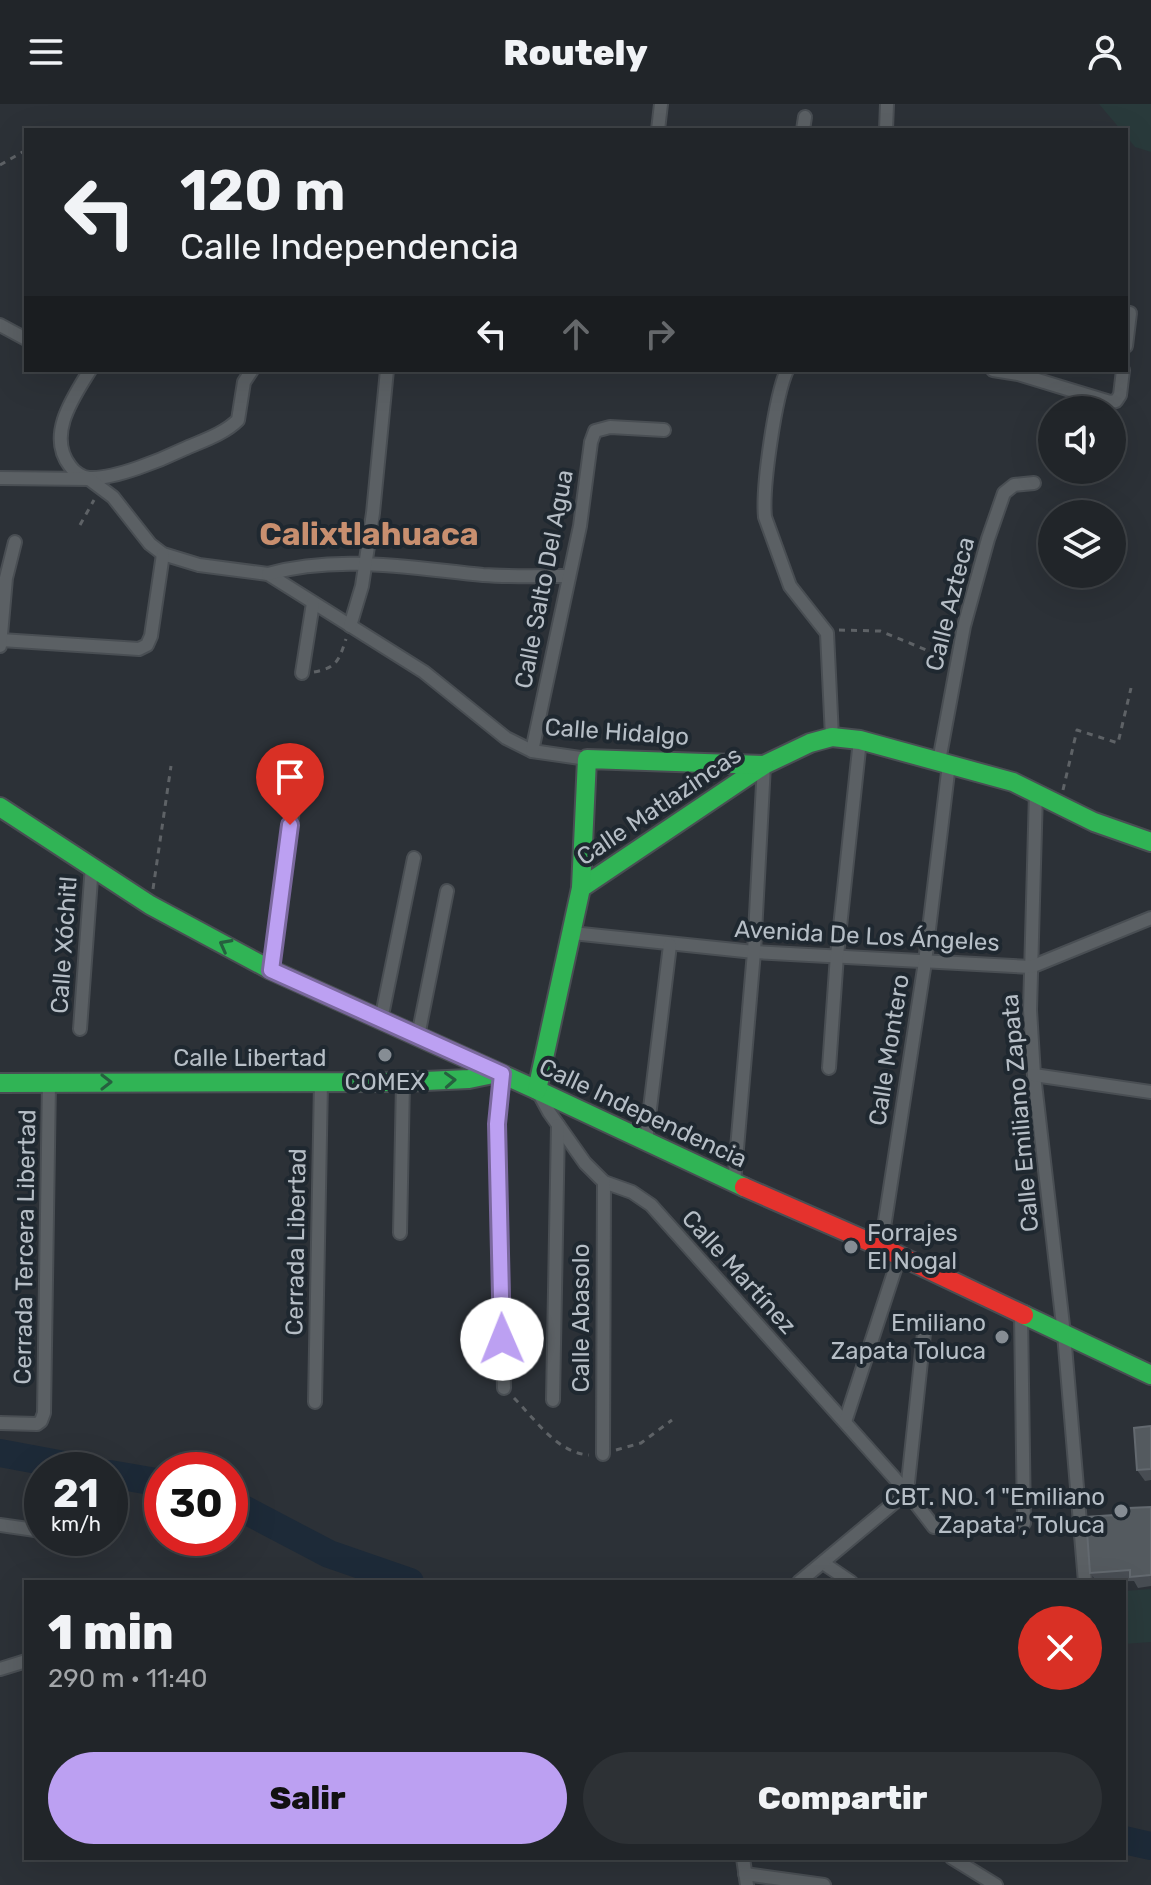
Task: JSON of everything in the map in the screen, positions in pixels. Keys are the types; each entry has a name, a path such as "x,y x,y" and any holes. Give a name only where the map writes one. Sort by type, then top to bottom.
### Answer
{"main road":[{"name":"Calle Hidalgo","path":"587,759 764,765 810,743 832,737 860,740 1013,782 1128,836 1151,842"},
{"path":"537,1090 581,888 587,759"},
{"name":"Calle Matlazincas","path":"581,888 764,765"},
{"name":"Calle Independencia","path":"0,807 150,905 271,970 734,1183 881,1247 1151,1375"},
{"name":"Calle Libertad","path":"0,1083 403,1082 469,1079 500,1073"}],"street":[{"path":"658,128 661,104"},
{"path":"886,128 887,104"},
{"path":"1128,330 1130,313"},
{"path":"0,325 24,338"},
{"path":"89,372 67,408 61,444 69,466 89,479 148,465 226,430 238,420 244,382 251,372"},
{"path":"350,626 365,564 380,455 387,372"},
{"path":"787,372 769,459 765,517 790,586 827,633 832,737"},
{"path":"1018,372 1110,402 1116,401 1120,395 1123,372"},
{"name":"Calle Salto Del Agua","path":"532,751 580,526 595,431 610,427 664,430"},
{"name":"Calle Hidalgo","path":"0,478 89,479 113,497 150,544 163,554 199,565 268,574 424,672 506,738 532,751 587,759"},
{"name":"Calle Azteca","path":"944,762 957,664 976,574 1004,493 1014,485 1034,483"},
{"path":"15,542 6,578 1,643 139,649 147,645 163,554"},
{"path":"268,574 313,564 365,564 484,575 569,576"},
{"path":"302,673 313,603"},
{"path":"829,1068 837,955 860,740"},
{"name":"Calle Montero","path":"881,1247 925,962 944,762"},
{"path":"734,1183 754,952 764,765"},
{"name":"Calle Emiliano Zapata","path":"1036,792 1030,1010 1034,1075 1064,1334 1085,1580"},
{"path":"271,970 294,802"},
{"path":"381,1020 414,858"},
{"name":"Calle Xóchitl","path":"80,1029 92,865"},
{"path":"418,1036 447,891"},
{"name":"Avenida De Los Ángeles","path":"572,933 754,952 1031,967 1151,918"},
{"path":"646,1141 670,945"},
{"path":"500,1073 497,1124 504,1388"},
{"path":"1034,1075 1151,1092"},
{"name":"Cerrada Tercera Libertad","path":"0,1423 37,1424 44,1413 49,1081"},
{"name":"Cerrada Libertad","path":"315,1402 321,1082"},
{"path":"400,1233 403,1082"},
{"name":"Calle Martínez","path":"537,1090 585,1163 604,1182 632,1192 651,1205 907,1492 934,1527"},
{"path":"553,1400 558,1125"},
{"name":"Calle Abasolo","path":"603,1454 604,1182"},
{"path":"845,1422 899,1257"},
{"path":"1021,1314 1024,1523"},
{"path":"802,1580 907,1492 924,1333"},
{"path":"0,1525 24,1528"},
{"path":"823,1563 848,1580"},
{"path":"0,1669 24,1662"},
{"path":"955,1860 996,1885"},
{"path":"746,1879 824,1885"}],"path":[{"path":"0,165 24,151"},
{"path":"80,525 101,485"},
{"path":"302,673 330,669 338,663 350,626"},
{"path":"827,633 839,630 880,631 933,651 957,664"},
{"path":"1060,805 1077,730 1118,743 1131,688"},
{"path":"150,905 171,766"},
{"path":"472,1340 502,1339"},
{"path":"504,1388 563,1447 580,1454 603,1454 641,1443 672,1420"}],"shaded area":[{"path":"1099,104 1151,104 1151,152 1135,147 1128,138 1128,128 1119,128"},
{"path":"1151,1589 1151,1642 1126,1644 1126,1591"}],"building":[{"path":"1151,1426 1151,1469 1137,1470 1134,1428"},
{"path":"1151,1507 1151,1575 1130,1577 1130,1570 1090,1573 1086,1517 1129,1514 1129,1508"}],"waterway":[{"path":"0,1453 24,1457"},
{"path":"128,1477 144,1480"},
{"path":"248,1511 329,1554 404,1580"},
{"path":"1126,1840 1151,1846"}],"traffic: fast":[{"path":"581,888 764,765 810,743 832,737 860,740 1013,782 1094,822 1151,842"},
{"path":"537,1090 581,888 587,759 764,765"},
{"path":"0,807 150,905 271,970 744,1187"},
{"path":"0,1083 403,1082 469,1079 498,1073"},
{"path":"1024,1315 1151,1375"}],"traffic: jam":[{"path":"744,1187 1024,1315"}],"place":[{"name":"COMEX","path":"385,1055"},
{"name":"Forrajes El Nogal","path":"851,1247"},
{"name":"Emiliano Zapata Toluca","path":"1002,1337"},
{"name":"CBT. NO. 1 \"Emiliano Zapata\", Toluca","path":"1121,1511"}],"district":[{"name":"Calixtlahuaca","path":"369,534"}],"route":[{"path":"290,825 271,970 502,1074 497,1124 502,1339"}]}
